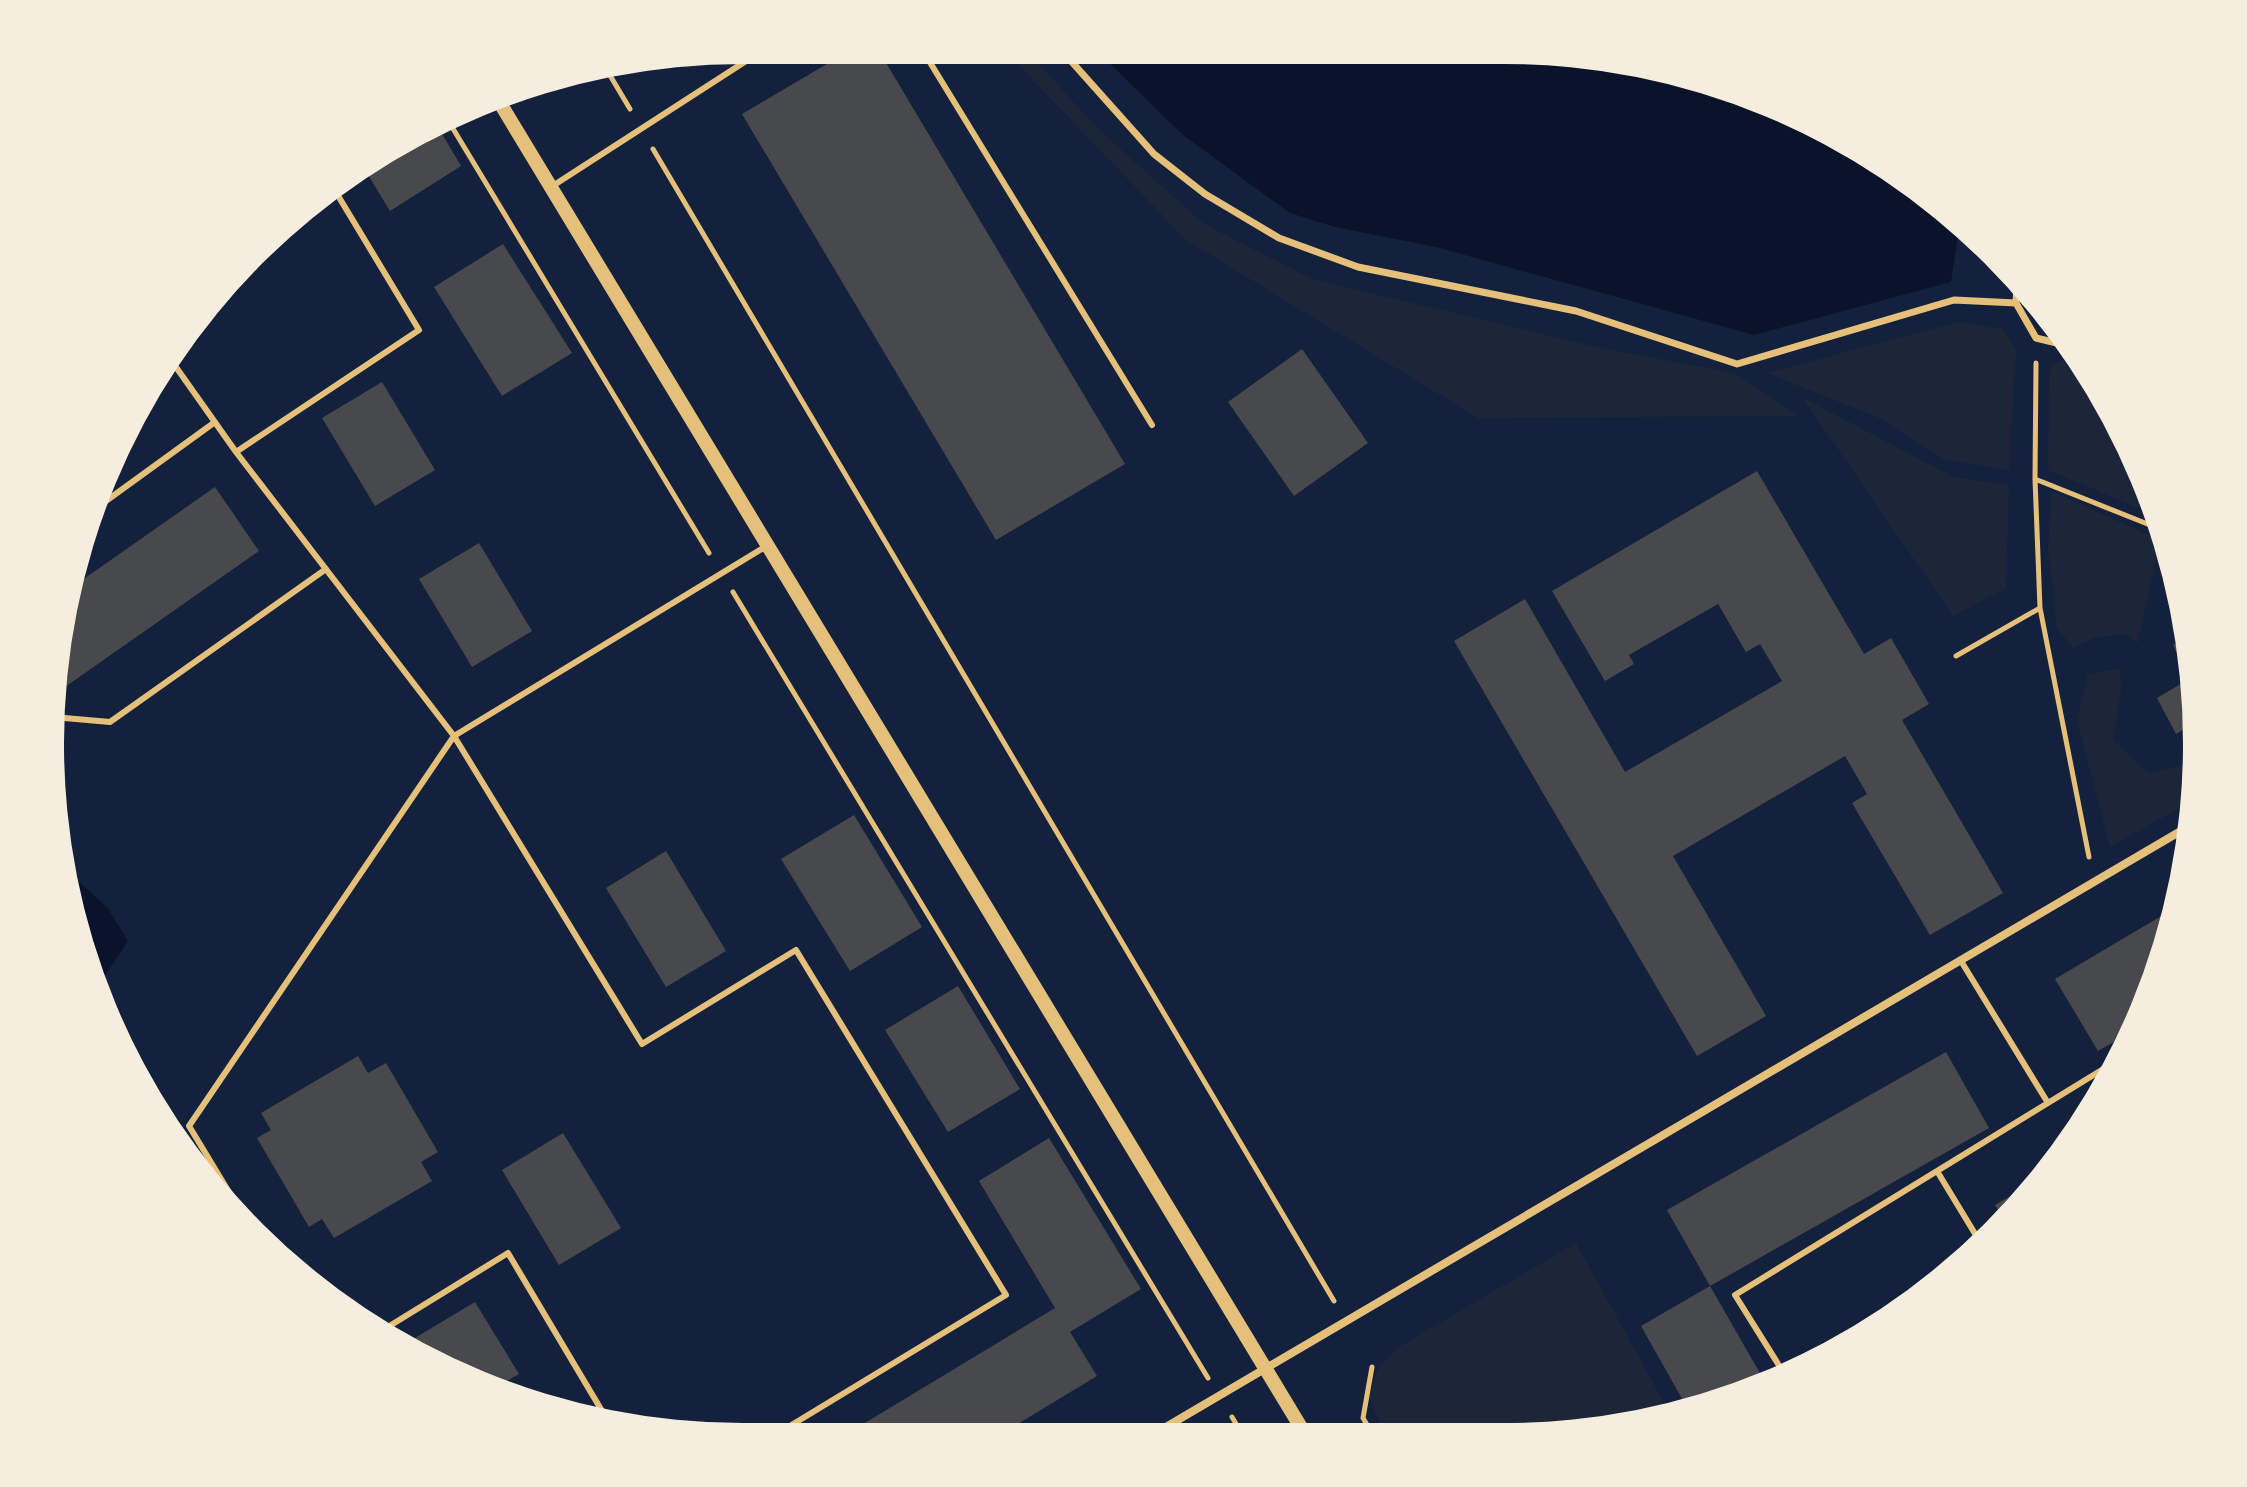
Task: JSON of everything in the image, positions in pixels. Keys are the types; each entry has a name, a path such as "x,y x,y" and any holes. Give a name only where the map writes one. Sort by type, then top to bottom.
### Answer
{"street":[{"path":"1074,64 1154,154 1205,194 1279,238 1358,267 1576,311 1737,364 1954,300 2016,303"},
{"path":"503,108 1298,1423"},
{"path":"2016,298 2016,303 2036,338 2051,342"},
{"path":"1173,1423 2177,834"}],"lane":[{"path":"551,187 741,64"},
{"path":"931,64 1152,425"},
{"path":"236,452 419,330 339,198"},
{"path":"177,369 236,452 454,736 642,1044 796,950 1006,1295 796,1422"},
{"path":"110,498 215,422"},
{"path":"218,1174 189,1126 454,736 768,545"},
{"path":"65,718 110,722 326,569"},
{"path":"1961,961 2048,1103"},
{"path":"1778,1365 1735,1295 2098,1072"},
{"path":"1937,1171 1974,1233"},
{"path":"392,1324 508,1253 600,1407"}],"path":[{"path":"611,77 1346,1323"},
{"path":"453,129 1235,1423"},
{"path":"2036,338 2035,479 2040,608 2094,883"},
{"path":"2035,479 2146,524"},
{"path":"1956,656 2040,608"},
{"path":"1366,1423 1363,1418 1372,1367"}],"shaded area":[{"path":"1017,64 1039,64 1097,128 1204,224 1312,279 1601,348 1734,373 1799,416 1478,418 1186,240"},
{"path":"1110,64 1548,65 1636,77 1722,100 1764,116 1843,155 1881,179 1957,238 1951,282 1754,335 1436,247 1335,227 1290,213 1183,135"},
{"path":"1958,322 2002,329 2016,349 2009,470 1944,459 1879,418 1767,373"},
{"path":"2065,361 2092,404 2113,443 2141,509 2048,470 2049,374 2053,364"},
{"path":"1802,397 1953,477 2009,485 2006,588 1953,616"},
{"path":"2051,491 2150,536 2156,556 2138,643 2124,634 2094,638 2073,648 2057,628 2048,549"},
{"path":"2120,668 2121,691 2113,740 2148,773 2183,765 2180,808 2110,847 2077,721 2087,675"},
{"path":"78,881 107,907 128,941 106,974 87,919"},
{"path":"1576,1243 1665,1403 1548,1422 1380,1423 1369,1398 1377,1371 1397,1348"}],"building":[{"path":"827,64 887,64 1125,464 996,540 742,114"},
{"path":"442,134 461,166 390,211 369,177"},
{"path":"503,244 572,353 502,396 434,287"},
{"path":"1302,349 1368,443 1294,496 1228,402"},
{"path":"382,382 435,470 375,506 322,418"},
{"path":"1757,471 1864,654 1891,638 1929,704 1902,720 2003,893 1930,935 1852,803 1867,794 1845,756 1673,856 1766,1016 1697,1056 1454,641 1525,599 1625,772 1782,681 1760,644 1746,652 1718,604 1629,655 1634,664 1605,681 1552,591"},
{"path":"215,487 259,551 66,686 85,578"},
{"path":"479,543 532,631 472,667 419,579"},
{"path":"2180,684 2183,730 2176,734 2157,698"},
{"path":"854,815 922,927 850,971 781,859"},
{"path":"666,851 726,951 666,987 606,888"},
{"path":"2161,916 2147,962 2114,1042 2098,1051 2055,979"},
{"path":"958,986 1020,1089 948,1132 885,1030"},
{"path":"1946,1052 1989,1128 1710,1286 1667,1210"},
{"path":"358,1056 368,1073 386,1063 438,1152 421,1162 432,1181 334,1238 322,1219 309,1227 257,1138 271,1130 261,1113"},
{"path":"563,1133 621,1228 559,1265 502,1170"},
{"path":"1049,1138 1141,1289 1070,1332 1097,1376 1019,1423 865,1423 1055,1308 979,1181"},
{"path":"2010,1196 1998,1209 1995,1205"},
{"path":"1710,1286 1760,1373 1682,1399 1641,1326"},
{"path":"475,1302 519,1374 508,1380 415,1338"}]}
